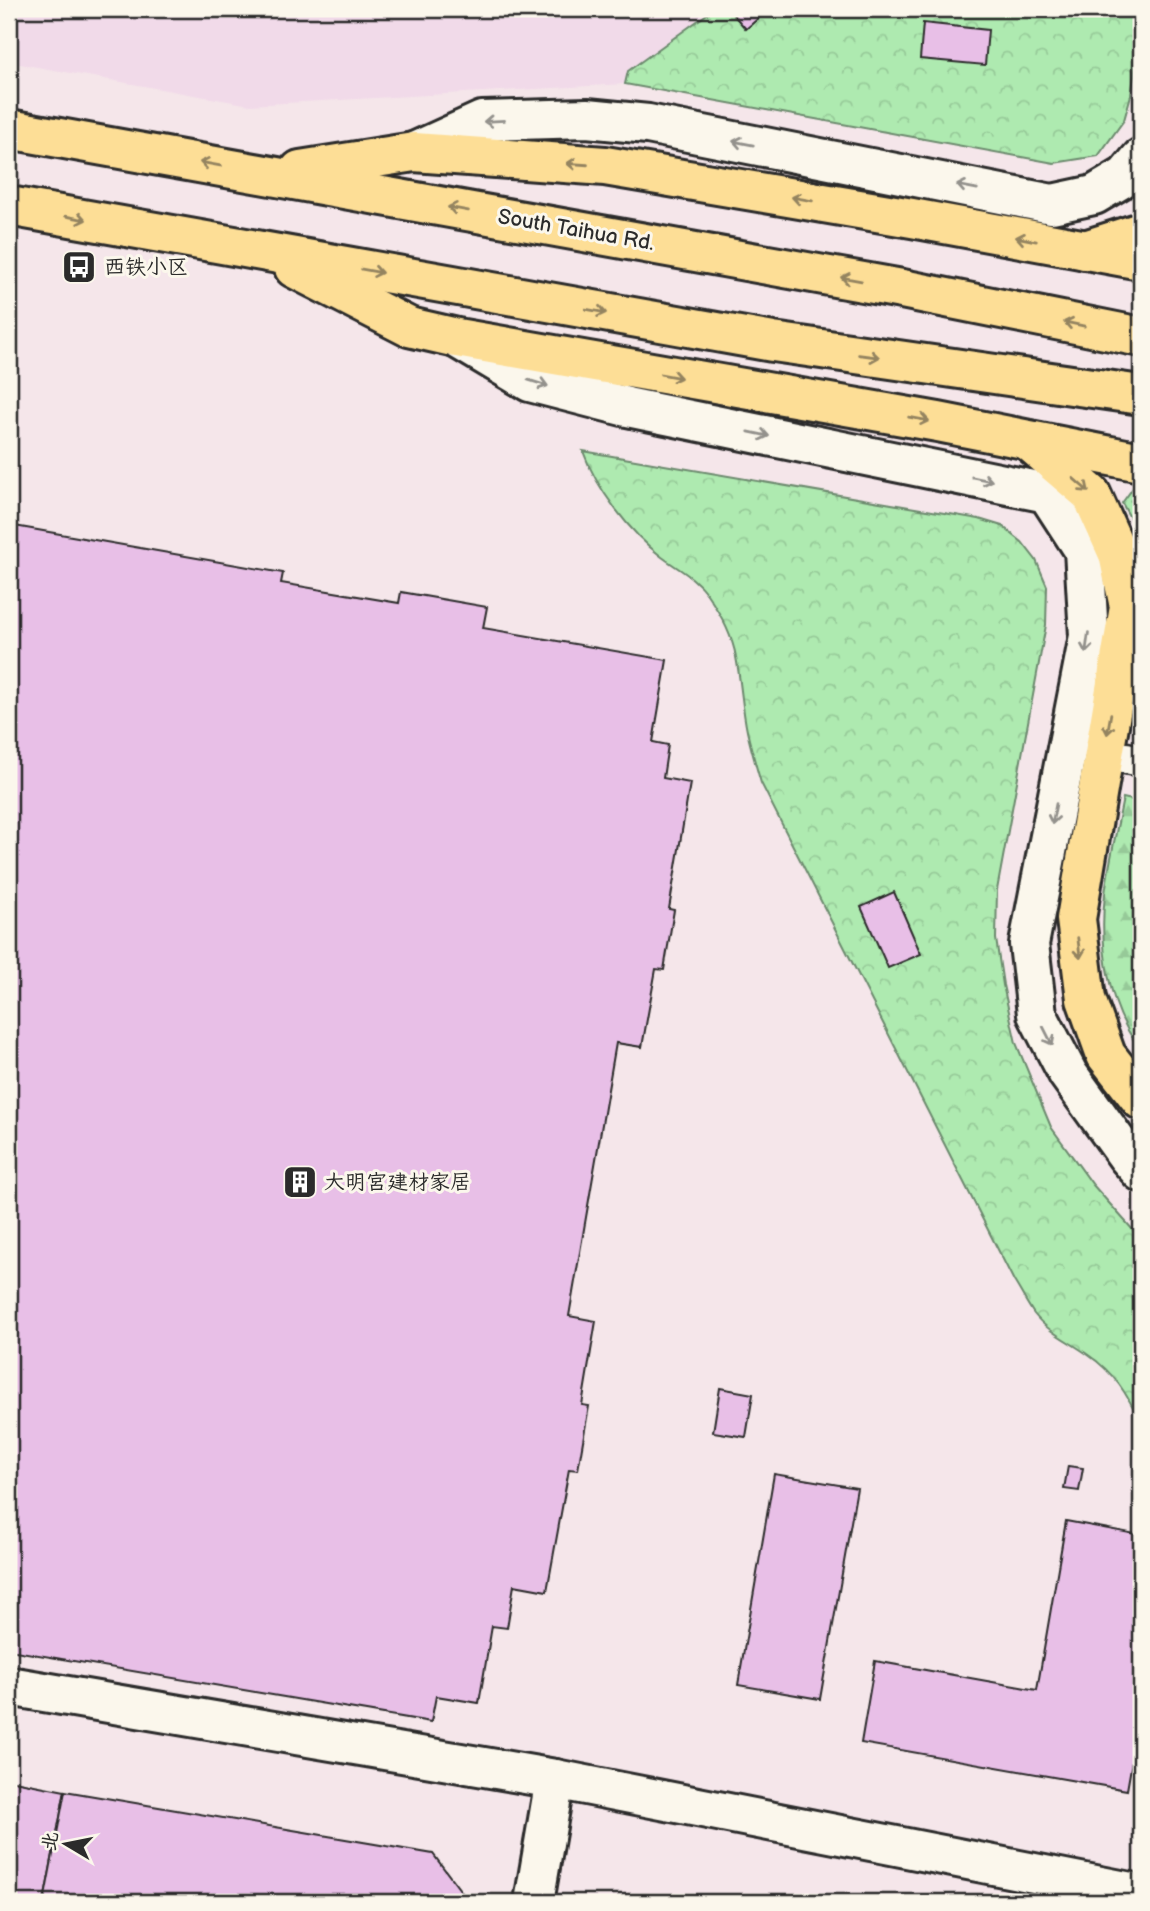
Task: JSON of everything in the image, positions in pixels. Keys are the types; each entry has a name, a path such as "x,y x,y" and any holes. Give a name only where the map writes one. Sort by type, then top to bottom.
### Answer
{"main road":[{"path":"414,152 482,121 587,118 648,124 1052,204 1094,195 1126,176 1141,158"},
{"name":"South Taihua Rd.","path":"9,129 902,289 1141,337"},
{"path":"268,175 414,152 605,166 1141,260"},
{"path":"9,206 774,342 1141,395"},
{"path":"1085,250 1141,232"},
{"path":"258,250 409,327 457,338 938,422 1141,462"},
{"path":"457,338 530,382 627,407 1047,493 1084,550 1089,636 1074,749 1029,944 1037,1014 1068,1074 1141,1172"},
{"path":"1029,441 1091,495 1118,554 1129,607 1076,919 1086,999 1106,1055 1141,1100"},
{"path":"9,1686 555,1779 1141,1894"},
{"path":"534,1902 555,1779"}],"shaded area":[{"path":"9,9 714,9 629,71 625,84 250,105 9,62"}],"green space":[{"path":"714,9 1141,9 1141,33 1124,120 1098,156 1054,163 625,84 628,71"},
{"path":"583,451 979,519 1002,526 1022,542 1036,560 1047,586 1046,625 997,890 996,939 1016,1043 1051,1127 1093,1185 1141,1239 1141,1423 1113,1377 1097,1361 1040,1321 1014,1281 761,783 747,731 734,648 725,624 697,583 650,547 626,523 596,480"},
{"path":"1133,488 1141,490 1141,544 1122,503"},
{"path":"1123,798 1141,802 1141,1050 1121,1015 1114,996 1108,976 1103,935 1107,882"}],"building":[{"path":"769,9 746,29 730,11"},
{"path":"923,23 988,30 985,65 920,59"},
{"name":"大明宫建材家居","path":"9,525 283,573 281,583 399,603 401,592 487,607 483,628 667,660 653,742 668,745 663,778 690,783 669,909 674,910 664,970 656,969 642,1047 616,1043 569,1316 596,1321 582,1405 589,1406 578,1470 569,1469 547,1591 514,1585 507,1628 492,1626 479,1703 436,1696 431,1722 9,1650"},
{"path":"894,892 921,954 888,968 861,907"},
{"path":"720,1388 753,1394 746,1437 713,1432"},
{"path":"1068,1466 1083,1468 1079,1491 1064,1489"},
{"path":"774,1474 857,1488 820,1699 738,1685"},
{"path":"1066,1521 1141,1535 1141,1710 1127,1790 861,1743 875,1661 1037,1690"},
{"path":"9,1780 65,1791 44,1902 9,1902"},
{"path":"65,1791 433,1854 469,1902 44,1902"}],"place":[{"name":"西铁小区","path":"79,267"},
{"name":"大明宫建材家居","path":"300,1182"}]}
